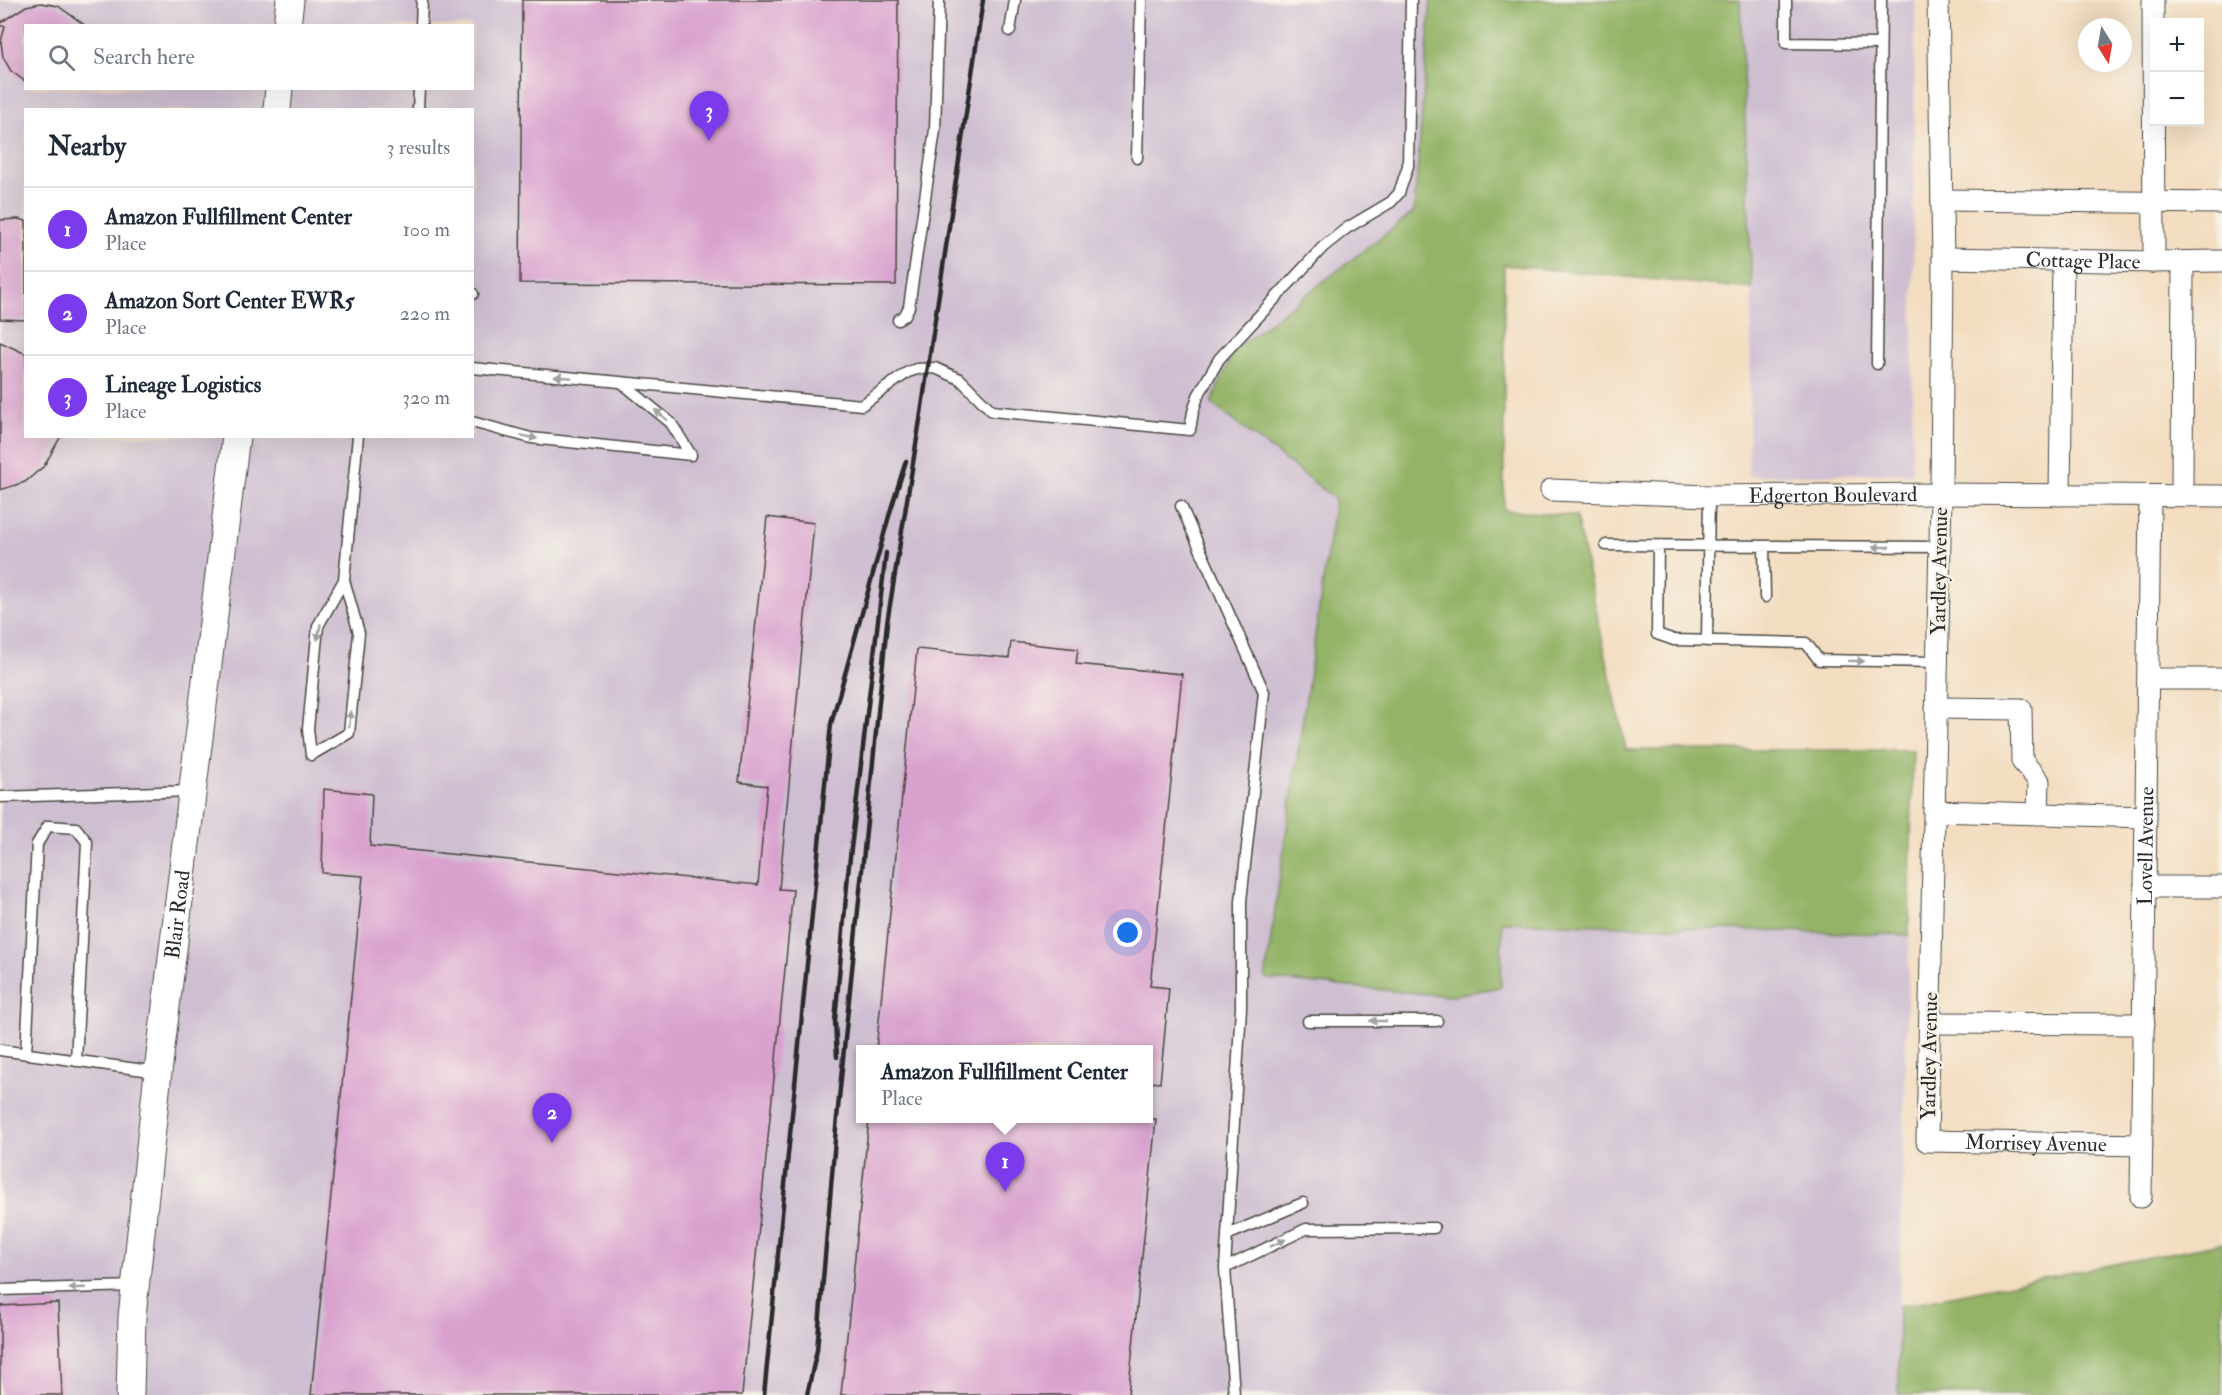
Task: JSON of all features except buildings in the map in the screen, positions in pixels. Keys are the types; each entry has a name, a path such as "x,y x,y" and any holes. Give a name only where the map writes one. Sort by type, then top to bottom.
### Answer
{"street":[{"path":"287,24 290,0"},
{"name":"Yardley Avenue","path":"1927,1141 1941,494 1943,258 1938,0"},
{"path":"2153,0 2154,262"},
{"path":"277,108 279,90"},
{"path":"1942,200 2222,203"},
{"name":"Cottage Place","path":"1943,258 2222,261"},
{"path":"2060,495 2063,260"},
{"path":"2182,262 2182,495"},
{"name":"Blair Road","path":"130,1395 132,1317 158,1072 236,438"},
{"name":"Edgerton Boulevard","path":"1551,490 1709,496 1941,494 2222,496"},
{"name":"Lovell Avenue","path":"2141,1197 2150,496"},
{"path":"2148,679 2222,679"},
{"path":"1936,708 2021,709 2022,761 2039,781 2038,814"},
{"path":"1934,812 2146,817"},
{"path":"2145,888 2222,887"},
{"path":"1930,1023 2144,1024"},
{"name":"Morrisey Avenue","path":"1927,1141 2142,1145"}],"lane":[{"path":"421,24 422,0"},
{"path":"898,320 905,315 909,307 934,146 939,0"},
{"path":"1010,31 1015,0"},
{"path":"1137,158 1141,0"},
{"path":"474,368 862,405 908,372 935,368 960,379 992,411 1190,430 1198,396 1219,359 1323,247 1347,228 1391,202 1399,193 1408,166 1411,0"},
{"path":"1786,0 1786,43 1880,44"},
{"path":"1877,364 1881,0"},
{"path":"418,108 419,90"},
{"path":"474,423 531,438 691,455 671,423 622,382"},
{"path":"344,580 318,626 308,729 311,755 349,733 359,633 344,580 358,438"},
{"path":"1707,641 1709,496"},
{"path":"1181,506 1264,692 1241,901 1241,1008 1225,1268 1234,1395"},
{"path":"1606,545 1940,547"},
{"path":"1658,546 1657,633 1674,640 1806,643 1819,660 1937,662"},
{"path":"1764,546 1765,597"},
{"path":"0,797 193,791"},
{"path":"26,1054 37,844 48,826 76,828 87,842 76,1061"},
{"path":"1308,1021 1437,1021"},
{"path":"0,1050 158,1072"},
{"path":"1227,1235 1304,1203"},
{"path":"1225,1268 1306,1229 1434,1228"},
{"path":"0,1290 135,1286"}],"shaded area":[{"path":"0,0 1431,0 1414,212 1234,350 1211,403 1335,499 1265,979 1501,987 1501,922 1909,935 1899,1306 1899,1395 0,1395"},
{"path":"1740,0 1915,0 1912,473 1748,476 1752,289"}],"green space":[{"path":"1431,0 1740,0 1752,289 1504,265 1504,510 1576,516 1626,750 1913,750 1909,935 1502,922 1501,987 1448,996 1265,979 1335,499 1211,403 1234,350 1414,212"},
{"path":"2222,1243 2222,1395 1899,1395 1899,1306"}],"railway":[{"path":"807,1395 817,1350 836,1128 887,623 983,0"},
{"path":"764,1395 831,724 906,461"},
{"path":"837,1057 835,1021 848,874 886,553"}],"place":[{"name":"Lineage Logistics","path":"709,141"},
{"name":"Amazon Sort Center EWR5","path":"552,1143"},
{"name":"Amazon Fullfillment Center","path":"1005,1192"}]}
